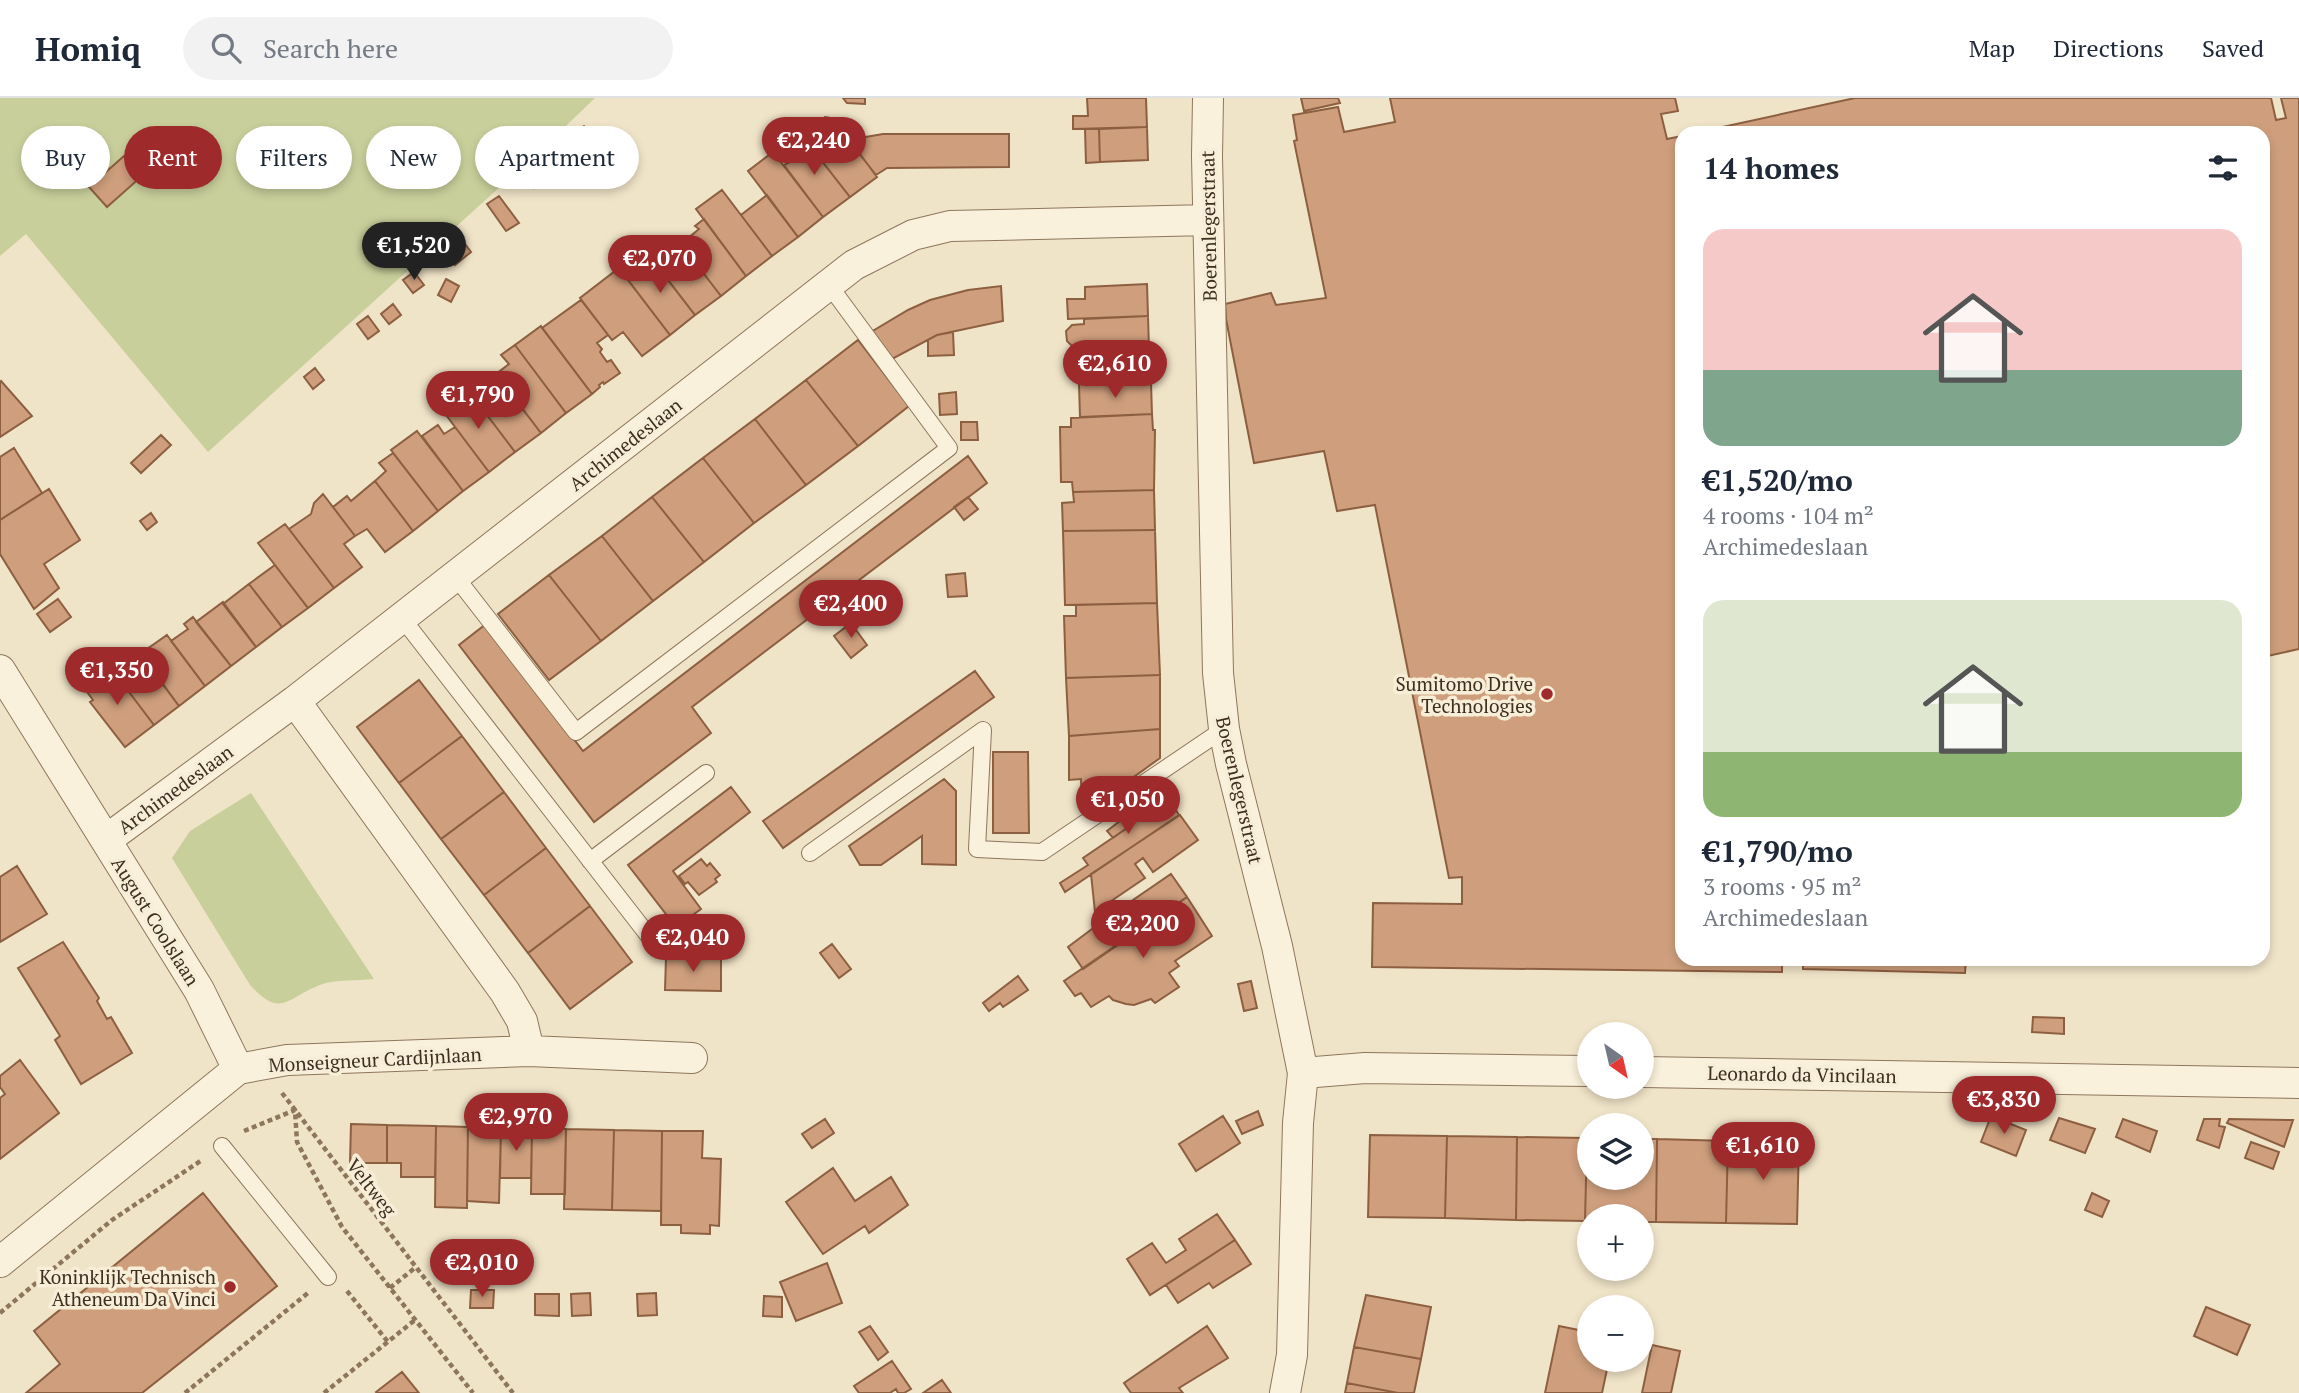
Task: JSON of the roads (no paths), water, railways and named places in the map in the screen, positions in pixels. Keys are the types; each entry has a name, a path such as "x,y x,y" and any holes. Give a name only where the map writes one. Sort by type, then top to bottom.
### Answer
{"street":[{"name":"Boerenlegerstraat","path":"1208,98 1214,583 1218,673 1224,729 1277,946 1303,1073 1298,1122 1292,1355 1285,1393"},
{"name":"Archimedeslaan","path":"106,840 295,701 854,265 913,235 950,226 1208,220"},
{"name":"August Coolslaan","path":"0,670 249,1066"},
{"path":"295,701 505,992 522,1021 529,1051"},
{"name":"Monseigneur Cardijnlaan","path":"249,1066 300,1059 529,1051 692,1058"},
{"path":"0,1262 249,1066"},
{"path":"1303,1073 1365,1068 1577,1071"},
{"name":"Leonardo da Vincilaan","path":"1654,1072 2299,1083"}],"lane":[{"path":"456,576 576,732 949,448 829,285"},
{"path":"402,618 651,939"},
{"path":"810,853 984,730 977,849 1042,852 1224,729"},
{"path":"590,861 706,773"},
{"path":"222,1146 328,1277"}],"place":[{"name":"Sumitomo Drive Technologies","path":"1547,694"},
{"name":"Koninklijk Technisch Atheneum Da Vinci","path":"230,1287"}]}
